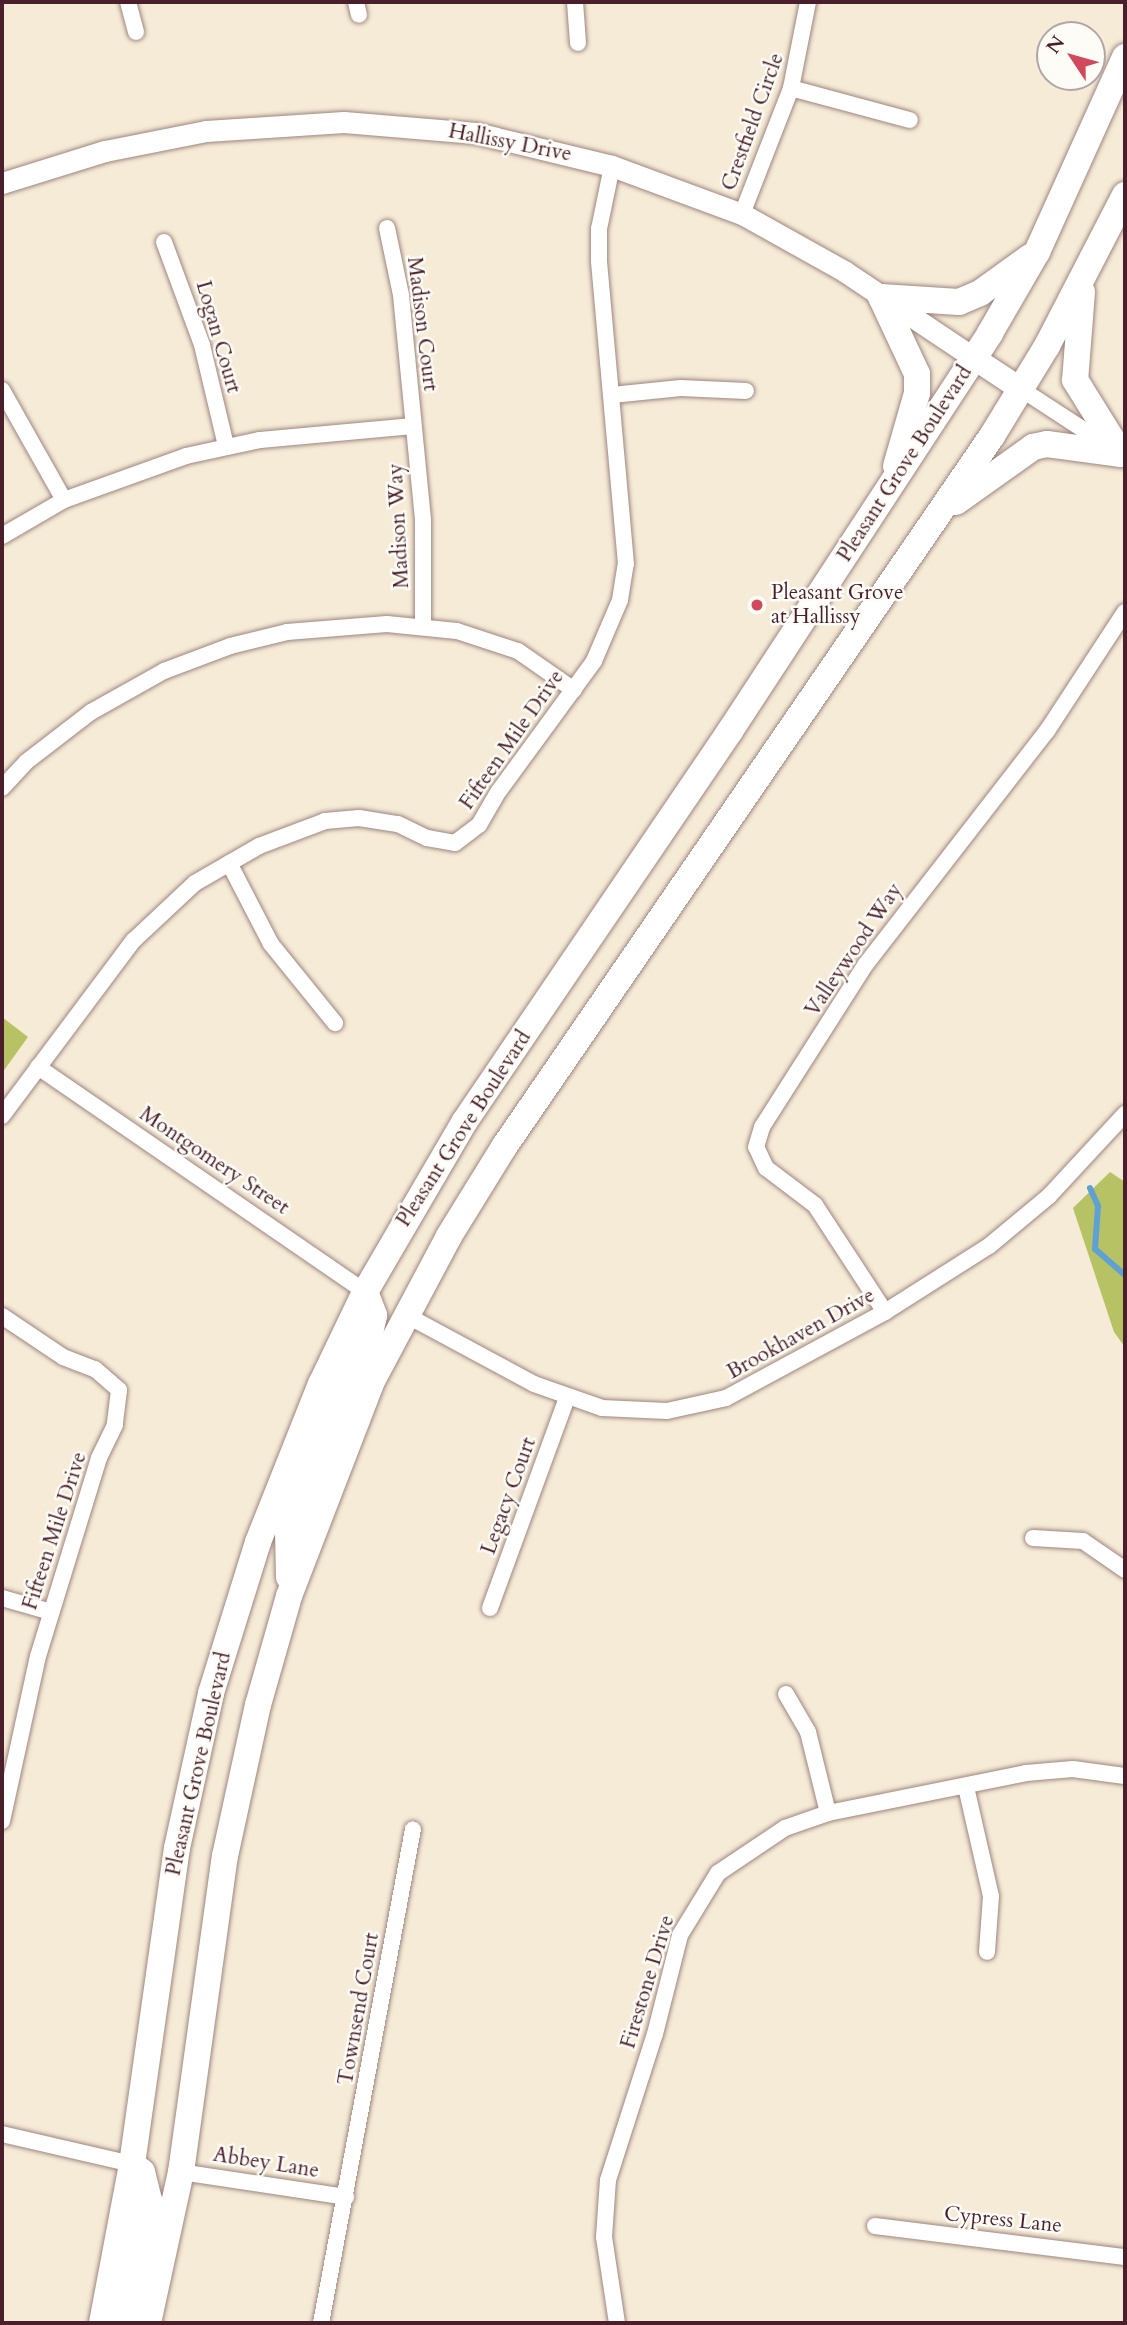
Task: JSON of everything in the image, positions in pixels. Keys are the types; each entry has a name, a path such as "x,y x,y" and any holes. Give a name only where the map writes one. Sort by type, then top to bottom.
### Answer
{"main road":[{"name":"Pleasant Grove Boulevard","path":"102,2323 132,2164 177,1848 211,1693 287,1465 365,1292 465,1121 890,490 974,358 1037,252 1125,57"},
{"name":"Pleasant Grove Boulevard","path":"148,2323 181,2172 225,1856 258,1704 289,1596 332,1474 406,1315 511,1136 936,518 1021,389 1084,277 1125,195"},
{"path":"890,490 917,393 917,374 881,298 959,302 980,293 1037,252"},
{"path":"1084,277 1075,380 1123,456"},
{"path":"974,358 1021,389"},
{"path":"936,518 1033,447 1046,444 1123,456"},
{"path":"289,1596 288,1528 370,1333 374,1315 365,1292"},
{"path":"126,2323 149,2200 142,2172 132,2164"}],"street":[{"path":"128,2 136,32"},
{"path":"575,2 578,43"},
{"name":"Crestfield Circle","path":"742,214 791,88 808,2"},
{"path":"791,88 910,120"},
{"name":"Hallissy Drive","path":"2,183 150,141 303,122 476,133 612,166 742,214 974,358"},
{"name":"Fifteen Mile Drive","path":"2,1116 132,941 195,883 292,831 325,821 359,818 398,824 428,838 455,843 479,825 574,690 609,633 626,564 599,229 612,166"},
{"name":"Madison Court","path":"387,228 401,295 413,426"},
{"name":"Logan Court","path":"164,242 202,345 226,446"},
{"path":"612,395 681,388 746,391"},
{"path":"1021,389 1123,456"},
{"path":"2,390 64,500"},
{"path":"2,536 64,500 141,470 226,446 413,426"},
{"name":"Madison Way","path":"413,426 423,521 423,624"},
{"name":"Valleywood Way","path":"885,1312 816,1205 766,1168 756,1147 762,1127 866,964 1047,731 1125,612"},
{"path":"2,788 26,762 91,712 164,671 230,646 287,632 341,625 423,624 496,641 537,662 574,690"},
{"path":"229,863 271,944 335,1023"},
{"name":"Montgomery Street","path":"38,1067 365,1292"},
{"name":"Brookhaven Drive","path":"406,1315 567,1398 636,1412 716,1401 766,1380 885,1312 989,1246 1049,1196 1125,1114"},
{"name":"Fifteen Mile Drive","path":"2,1316 63,1357 94,1369 119,1390 115,1425 99,1458 51,1612 8,1776 2,1821"},
{"name":"Legacy Court","path":"491,1608 567,1398"},
{"path":"1034,1538 1083,1541 1125,1570"},
{"path":"2,1598 51,1612"},
{"path":"786,1694 808,1732 828,1813"},
{"name":"Firestone Drive","path":"617,2323 604,2237 608,2180 655,2034 680,1935 718,1873 786,1828 828,1813 1026,1773 1073,1769 1125,1776"},
{"path":"966,1787 991,1896 988,1952"},
{"name":"Townsend Court","path":"321,2323 413,1829"},
{"path":"2,2134 132,2164"},
{"name":"Abbey Lane","path":"181,2172 345,2197"},
{"name":"Cypress Lane","path":"875,2226 1125,2257"}],"green space":[{"path":"2,1017 28,1037 2,1073"},
{"path":"1110,1172 1125,1182 1125,1347 1114,1332 1073,1208"}],"waterway":[{"path":"1090,1188 1098,1206 1095,1249 1125,1275"}],"place":[{"name":"Pleasant Grove at Hallissy","path":"757,605"}]}
